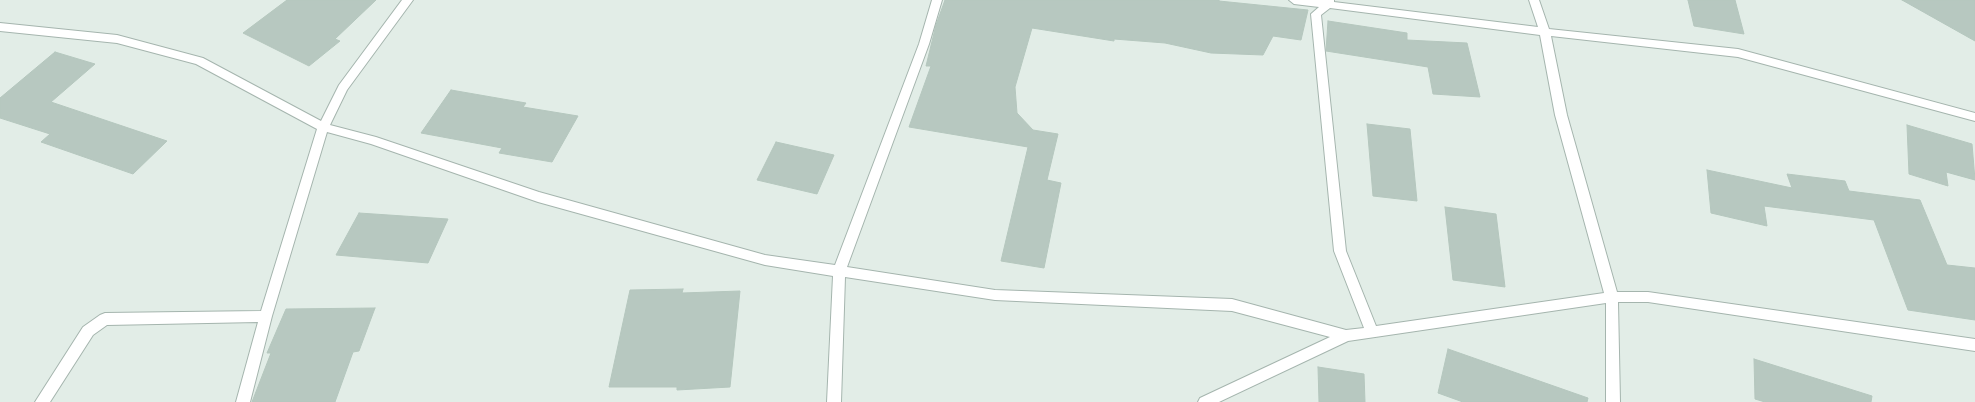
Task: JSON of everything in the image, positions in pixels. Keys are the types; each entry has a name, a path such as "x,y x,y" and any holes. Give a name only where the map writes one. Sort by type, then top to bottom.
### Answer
{"street":[{"path":"242,402 266,316 323,127 343,88 408,0"},
{"path":"834,402 839,272 924,44 937,0"},
{"path":"1294,0 1329,2 1545,32 1738,53 1975,117"},
{"path":"1534,0 1545,32 1561,115 1612,298 1613,402"},
{"path":"1329,2 1316,14 1340,251 1372,331"},
{"path":"0,27 117,40 199,61 323,127 372,140 538,197 765,260 995,295 1232,305 1346,336"},
{"path":"1205,402 1346,336 1372,331 1612,298 1648,297 1975,345"},
{"path":"42,402 88,331 105,319 125,320 266,316"}],"building":[{"path":"287,0 376,0 335,39 340,41 309,66 243,33"},
{"path":"945,0 1219,0 1308,10 1301,40 1273,36 1263,55 1211,53 1165,43 1114,39 1114,41 1032,28 1015,87 1017,113 1033,130 1058,134 1047,180 1061,183 1044,268 1001,261 1028,147 909,127 931,66 926,66 936,25"},
{"path":"1688,0 1735,0 1744,34 1694,26"},
{"path":"1902,0 1975,0 1975,41"},
{"path":"1328,21 1407,33 1407,40 1467,43 1480,97 1433,94 1428,67 1326,51"},
{"path":"55,52 95,64 51,102 167,141 133,174 41,142 50,134 0,118 0,98"},
{"path":"451,90 526,103 523,107 578,116 552,162 499,153 502,148 421,133"},
{"path":"1367,124 1410,129 1417,201 1373,196"},
{"path":"1907,125 1972,144 1975,180 1946,172 1948,186 1909,174"},
{"path":"776,142 834,155 817,194 757,180"},
{"path":"1707,170 1792,188 1787,174 1845,181 1849,191 1920,200 1947,265 1975,268 1975,320 1908,310 1874,220 1764,206 1767,226 1711,213"},
{"path":"1445,207 1496,214 1505,287 1453,280"},
{"path":"359,213 448,219 428,263 336,255"},
{"path":"683,289 682,293 740,291 730,387 677,390 677,387 609,387 630,290"},
{"path":"375,308 359,351 353,352 335,402 252,402 271,353 267,353 286,309"},
{"path":"1448,349 1588,398 1587,402 1463,402 1438,393"},
{"path":"1754,359 1872,396 1871,402 1765,402 1755,399"},
{"path":"1318,367 1364,374 1365,402 1319,402"}]}
